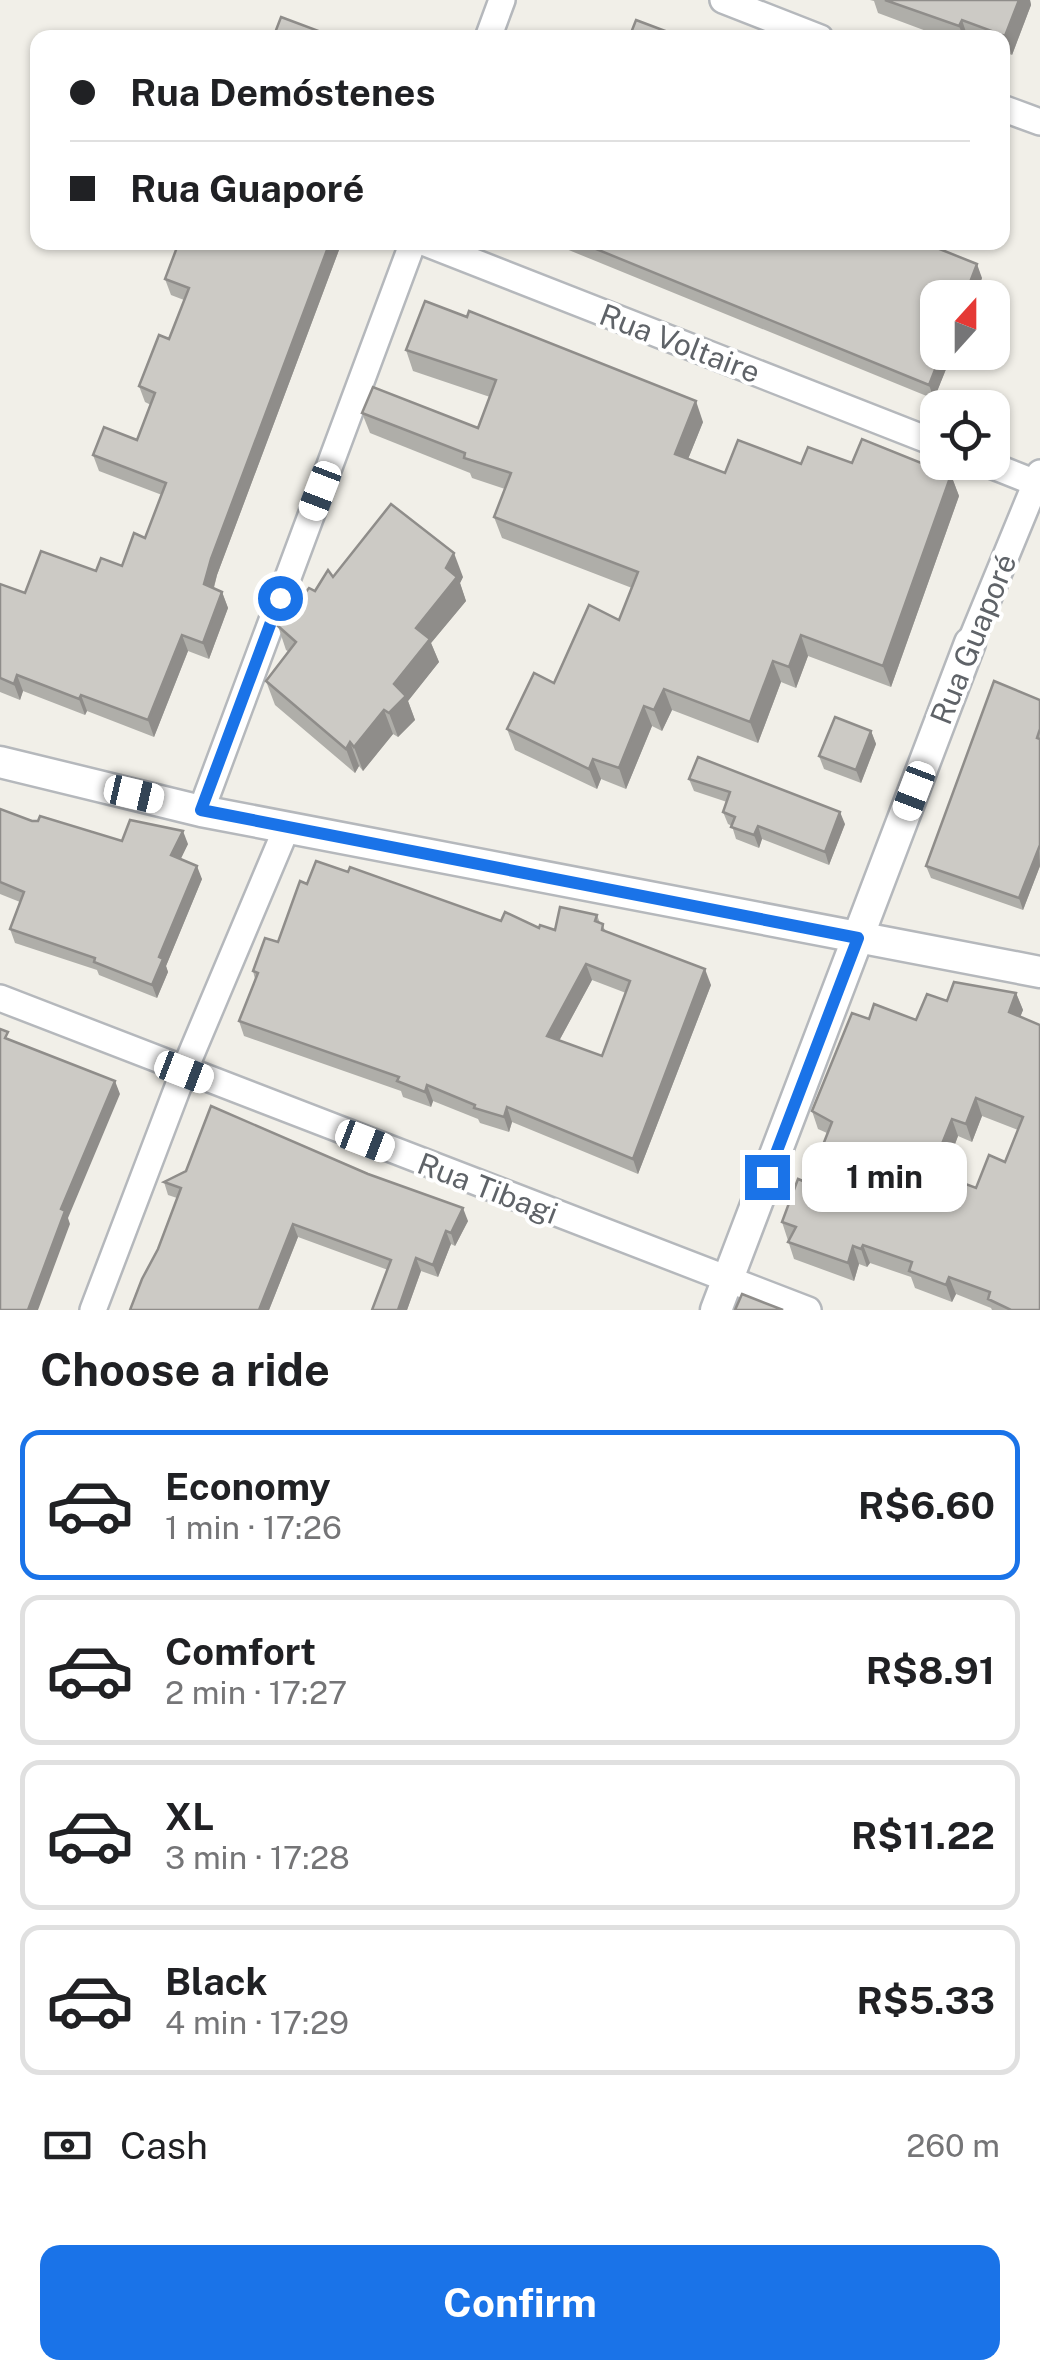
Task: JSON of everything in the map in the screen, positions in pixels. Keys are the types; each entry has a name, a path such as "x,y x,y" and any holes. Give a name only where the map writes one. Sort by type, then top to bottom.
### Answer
{"street":[{"path":"491,30 502,0"},
{"path":"723,0 800,30"},
{"path":"1010,111 1040,122"},
{"path":"201,810 411,250"},
{"name":"Rua Voltaire","path":"443,250 920,437"},
{"path":"1010,470 1038,478"},
{"name":"Rua Guaporé","path":"716,1310 970,643 1038,478"},
{"path":"0,762 201,810 1040,972"},
{"path":"93,1310 184,1072 287,827"},
{"name":"Rua Tibagi","path":"0,998 808,1310"}],"building":[{"path":"885,0 1019,0 1007,30 989,30 962,20 959,26"},
{"path":"281,17 316,30 276,30"},
{"path":"636,20 663,30 632,30"},
{"path":"176,250 327,250 211,559 204,584 222,592 203,643 182,635 148,720 17,675 14,684 0,678 0,584 25,593 41,551 96,571 101,558 122,566 134,533 145,538 166,483 93,455 104,427 137,440 155,393 139,386 159,335 169,339 189,288 165,279"},
{"path":"599,250 942,250 977,264 971,280 920,280 920,370 935,370 929,385"},
{"path":"425,301 467,317 469,311 696,401 675,454 725,473 738,440 801,464 808,447 852,463 862,439 920,462 920,480 949,480 883,666 801,635 789,667 773,661 750,722 664,689 654,710 644,706 619,768 593,759 589,769 507,729 534,673 554,683 589,605 619,620 638,572 494,517 511,473 464,458 465,453 362,413 373,387 478,428 496,380 406,350"},
{"path":"391,504 454,553 446,568 457,577 416,628 430,639 394,684 406,696 389,713 384,710 354,747 350,742 346,749 266,681 296,642 278,626 309,588 315,591 328,570 333,577"},
{"path":"994,681 1040,700 1040,845 1019,898 926,866"},
{"path":"835,717 871,731 856,770 819,756"},
{"path":"698,757 840,812 825,852 758,826 754,835 731,827 735,817 723,812 730,792 689,779"},
{"path":"0,809 32,821 38,821 40,816 122,841 130,820 183,831 171,855 197,866 159,957 163,959 152,985 94,962 95,958 10,929 24,892 0,882"},
{"path":"316,861 348,872 350,867 501,921 505,912 539,928 540,925 555,930 560,907 597,915 595,921 603,924 602,930 705,969 633,1159 507,1107 504,1117 474,1108 475,1105 427,1085 425,1092 397,1081 399,1077 239,1021 258,973 253,971 265,938 278,942 300,881 307,884","holes":["586,964 630,981 602,1056 547,1036"]},
{"path":"954,982 1016,993 1009,1012 1040,1025 1040,1310 1011,1310 988,1299 990,1292 949,1277 946,1285 909,1271 912,1262 863,1245 861,1249 853,1246 848,1263 788,1242 796,1227 782,1222 798,1179 808,1183 832,1122 812,1111 852,1013 869,1019 874,1004 916,1020 927,994 947,1001","holes":["976,1098 1023,1117 1005,1162 989,1155 976,1188 931,1171 952,1119 966,1124"]},
{"path":"0,1029 8,1032 5,1038 115,1081 61,1209 65,1211 28,1310 0,1310"},
{"path":"211,1106 368,1174 463,1208 451,1233 446,1231 433,1265 416,1258 398,1310 372,1310 391,1260 293,1224 259,1310 130,1310 181,1188 164,1182 186,1171"},
{"path":"742,1294 783,1310 735,1310"}],"route":[{"path":"280,598 201,810 858,938 767,1177"}]}
